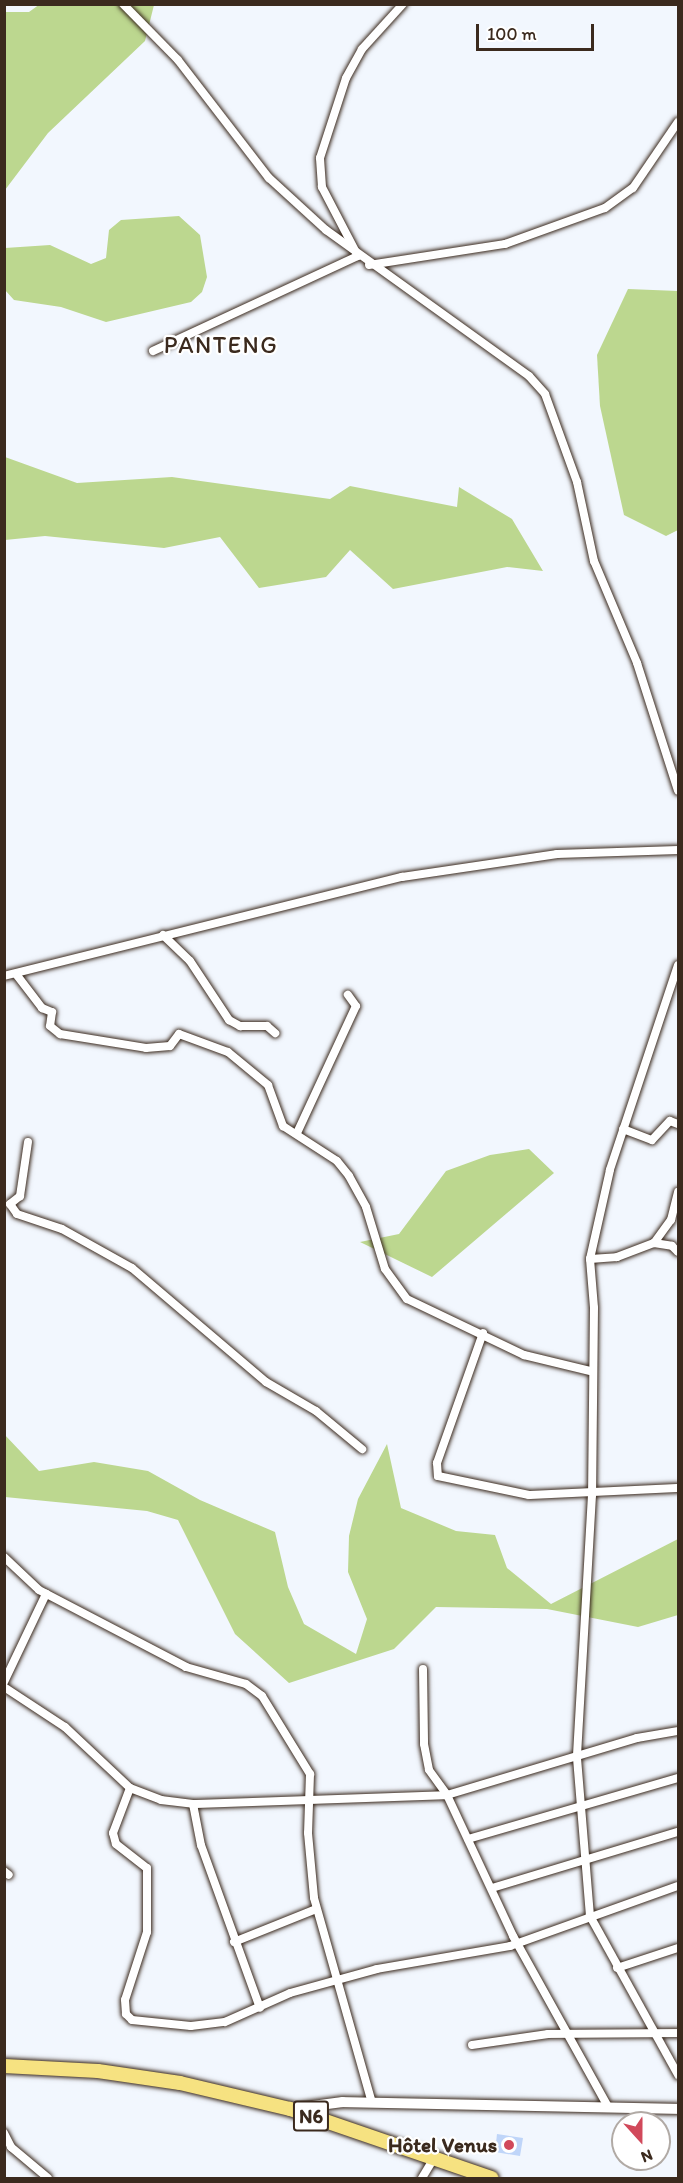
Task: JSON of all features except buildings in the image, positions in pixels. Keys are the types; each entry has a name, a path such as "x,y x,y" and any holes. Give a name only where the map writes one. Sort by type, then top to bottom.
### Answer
{"highway":[{"name":"N6","path":"4,2066 139,2076 290,2109 433,2160 491,2178"}],"street":[{"path":"123,4 178,60 269,178 369,265 529,376 545,394 573,472 594,561 637,663 678,791"},
{"path":"358,256 322,187 320,158 346,78 362,49 403,4"},
{"path":"369,265 505,243 605,208 626,195 678,122"},
{"path":"153,351 358,256"},
{"path":"4,976 402,877 557,854 678,850"},
{"path":"163,935 190,962 229,1020 240,1026 267,1026 275,1033"},
{"path":"678,965 623,1129 590,1259 594,1308 590,1371 592,1495 577,1758 583,1861 590,1916 678,2075"},
{"path":"16,974 42,1008 52,1012 50,1026 60,1034 146,1048 170,1046 179,1034 228,1052 268,1085 277,1119 349,1176 366,1207 385,1269 399,1290 418,1306 483,1333 524,1354 590,1371"},
{"path":"297,1133 356,1006 348,994"},
{"path":"623,1129 652,1140 670,1120 678,1124"},
{"path":"28,1142 20,1196 7,1203 17,1214 62,1229 132,1268 267,1382 315,1411 362,1449"},
{"path":"654,1244 671,1220 678,1192"},
{"path":"590,1259 617,1257 654,1244 672,1246 678,1252"},
{"path":"483,1333 437,1463 438,1476 529,1496 592,1495 678,1488"},
{"path":"4,1557 18,1575 46,1594 186,1667 254,1688 306,1764 310,1797 309,1857 316,1909 372,2103"},
{"path":"4,1682 46,1594"},
{"path":"423,1669 426,1762 447,1795 517,1943 608,2107"},
{"path":"4,1687 65,1727 130,1788 160,1800 193,1804 310,1797 380,1801 447,1795 577,1758 637,1738 678,1731"},
{"path":"468,1839 579,1810 678,1778"},
{"path":"130,1788 114,1839 145,1864 147,1932 125,2000 126,2014 132,2020 202,2026 260,2008 290,1993 336,1980 517,1943 678,1886"},
{"path":"193,1804 201,1845 234,1942 260,2008"},
{"path":"492,1888 678,1832"},
{"path":"234,1942 316,1909"},
{"path":"617,1968 678,1948"},
{"path":"472,2045 548,2034 568,2037 678,2033"},
{"path":"290,2109 321,2102 678,2109"},
{"path":"4,2133 8,2146 48,2178"},
{"path":"422,2178 433,2160"}],"green space":[{"path":"40,4 154,5 145,41 48,133 5,190 4,12 29,12"},
{"path":"179,216 200,235 207,277 202,292 191,302 106,322 61,307 14,300 5,290 5,248 50,245 91,264 106,258 109,230 121,220"},
{"path":"628,289 678,291 678,530 666,536 624,515 600,406 597,355"},
{"path":"5,457 77,483 172,477 330,499 350,486 457,507 459,487 512,519 543,571 507,567 393,589 350,550 326,577 259,588 220,537 164,548 45,536 5,540"},
{"path":"529,1149 554,1173 432,1277 360,1242 399,1234 446,1171 490,1155"},
{"path":"4,1434 39,1471 94,1462 148,1471 200,1500 275,1532 288,1587 304,1624 356,1654 367,1619 348,1572 349,1536 358,1499 387,1444 401,1508 456,1531 495,1535 507,1568 551,1604 678,1539 678,1615 638,1627 547,1609 436,1607 394,1649 289,1683 235,1634 178,1520 147,1511 5,1497"}],"place":[{"name":"Hôtel Venus","path":"509,2145"}],"district":[{"name":"PANTENG","path":"221,345"}]}
